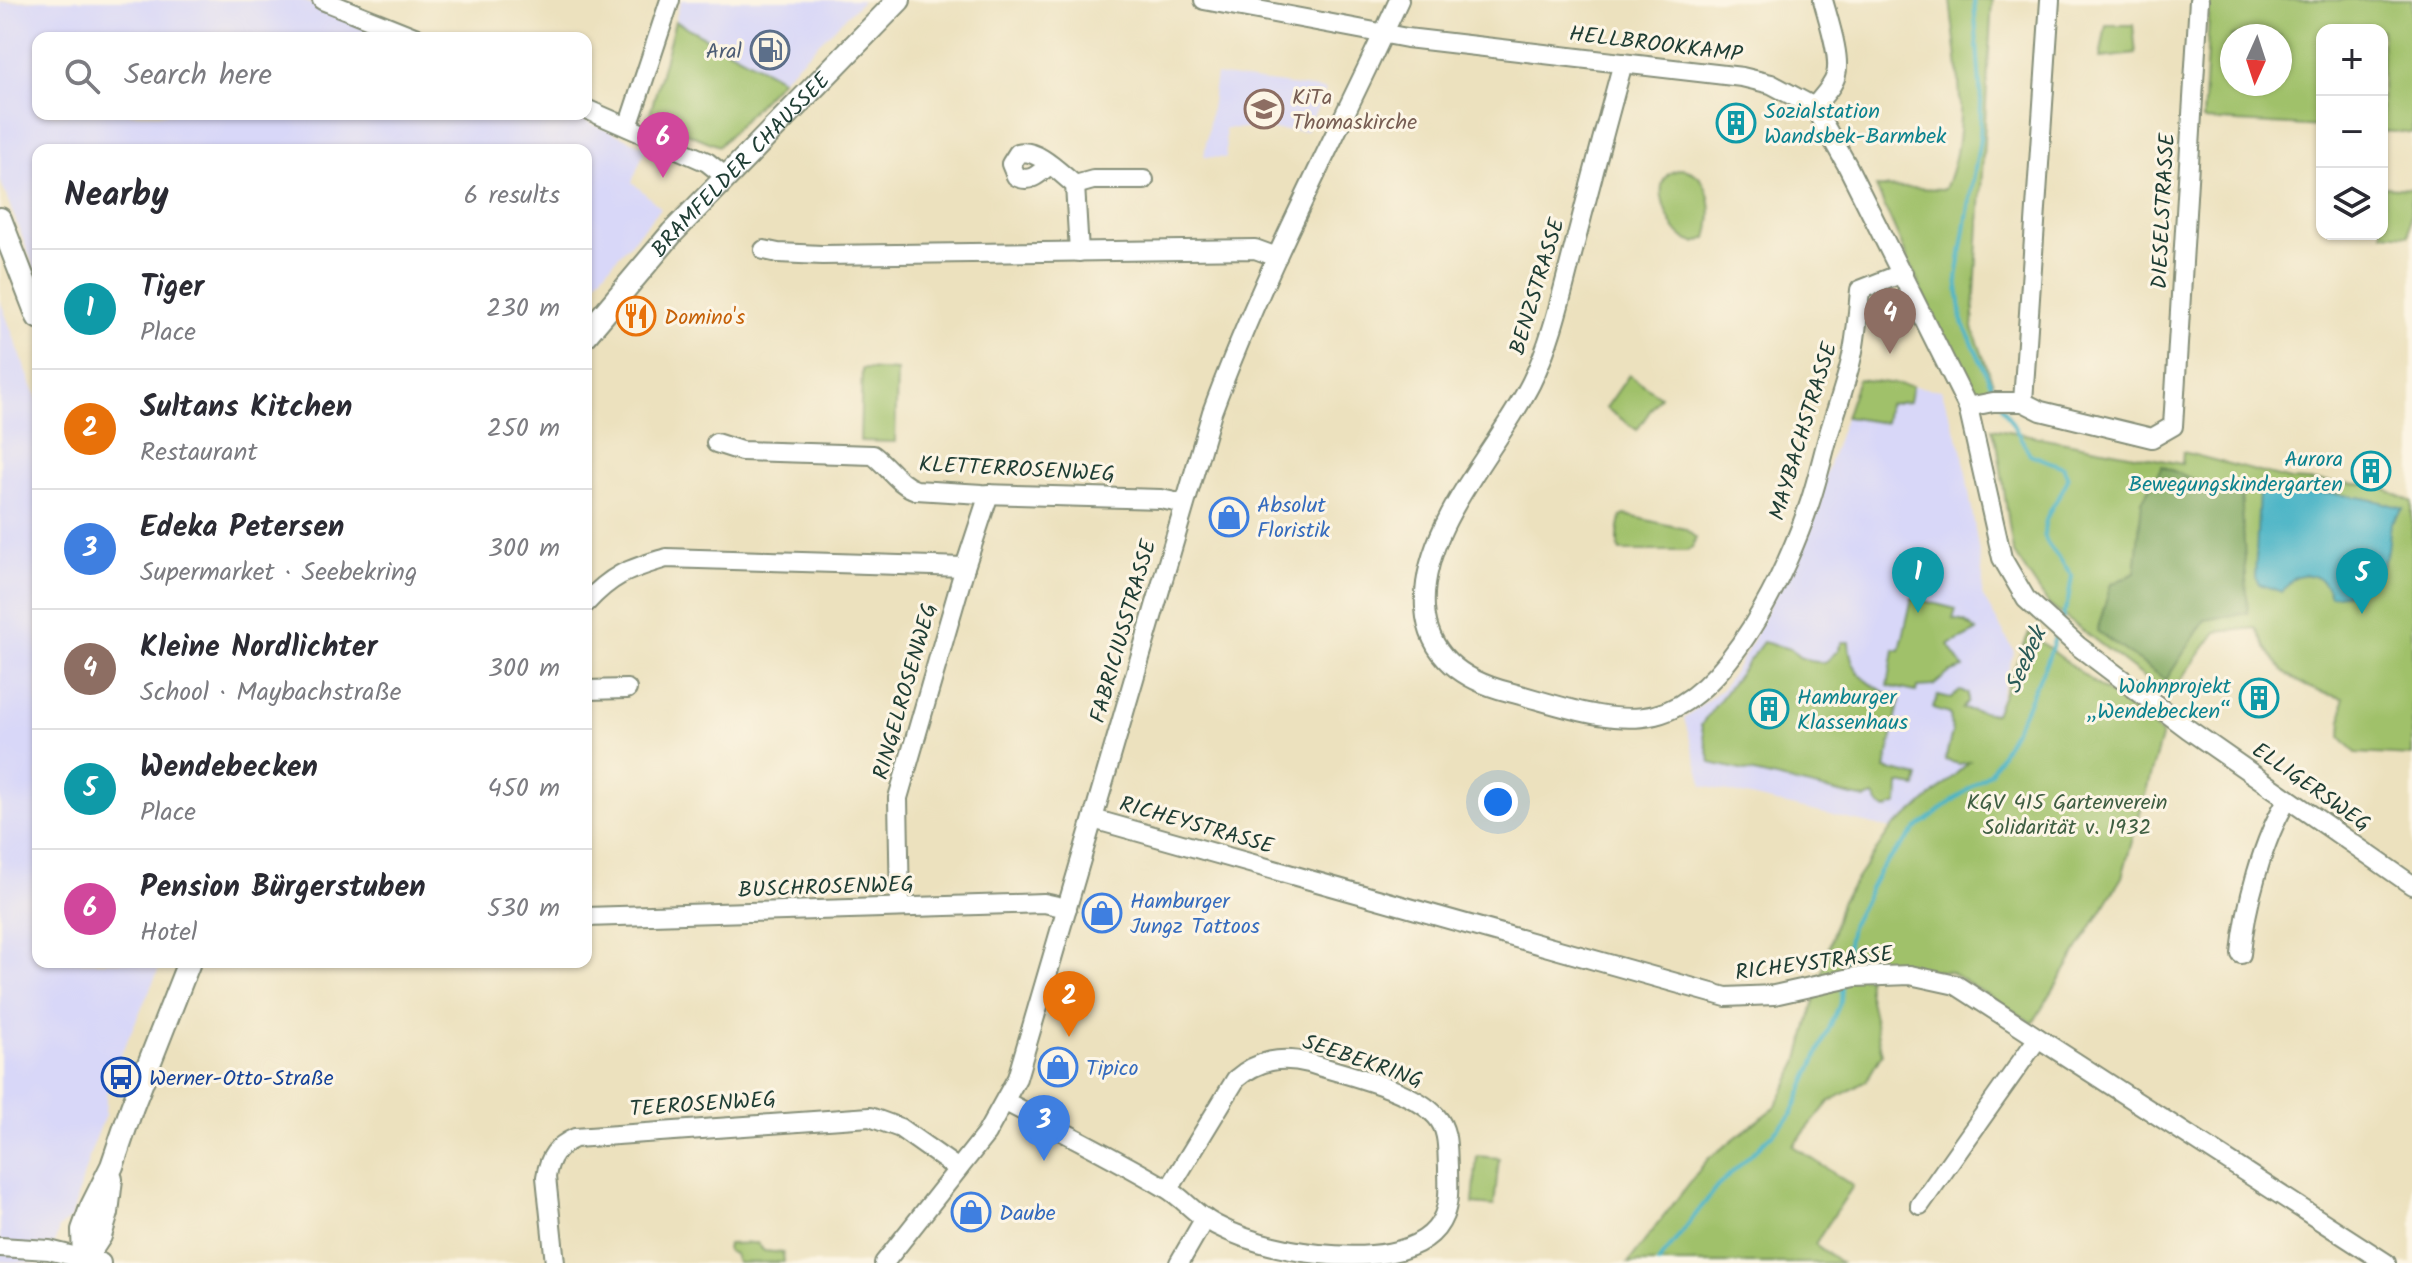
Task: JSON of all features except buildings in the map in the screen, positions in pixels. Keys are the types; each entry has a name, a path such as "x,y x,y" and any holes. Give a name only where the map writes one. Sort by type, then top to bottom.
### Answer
{"main road":[{"name":"BRAMFELDER CHAUSSEE","path":"592,328 640,268 899,0"},
{"path":"0,219 32,302"},
{"path":"89,1262 107,1213 112,1166 186,972"}],"street":[{"path":"322,0 402,32"},
{"path":"628,127 670,0"},
{"name":"HELLBROOKKAMP","path":"1204,0 1382,33 1742,77 1771,84 1814,107"},
{"name":"FABRICIUSSTRASSE","path":"884,1263 986,1134 1017,1078 1184,504 1221,388 1277,257 1399,0"},
{"path":"1814,107 1834,81 1837,70 1831,27 1823,0"},
{"path":"1968,407 2008,402 2050,0"},
{"name":"DIESELSTRASSE","path":"2008,402 2152,438 2173,426 2199,0"},
{"name":"BENZSTRASSE","path":"1425,595 1440,532 1531,384 1550,334 1623,63"},
{"name":"ELLIGERSWEG","path":"1814,107 1903,273 1968,407 2002,558 2018,588 2041,615 2070,640 2188,729 2412,885"},
{"path":"592,112 707,162 726,177"},
{"path":"1049,165 1075,185 1079,252"},
{"path":"1075,185 1093,180 1144,180"},
{"path":"764,250 822,255 1255,249 1277,257"},
{"name":"MAYBACHSTRASSE","path":"1425,595 1428,626 1439,653 1464,676 1488,687 1614,718 1659,714 1692,698 1714,678 1752,628 1783,567 1809,505 1853,353 1860,290 1903,273"},
{"name":"KLETTERROSENWEG","path":"716,443 741,451 873,455 888,466 905,487 916,490 1161,499 1184,504"},
{"name":"RINGELROSENWEG","path":"900,907 898,798 989,494"},
{"path":"592,597 620,573 666,558 965,567"},
{"path":"592,690 627,689"},
{"path":"2241,954 2243,929 2270,833 2288,799"},
{"name":"RICHEYSTRASSE","path":"1093,819 1726,997 1774,995 1849,979 1910,975 1956,985 2386,1263"},
{"name":"BUSCHROSENWEG","path":"592,917 1044,903 1067,908"},
{"path":"1920,1205 2038,1038"},
{"name":"SEEBEKRING","path":"1006,1102 1169,1189 1205,1218 1258,1241 1298,1251 1361,1255 1405,1248 1431,1234 1446,1211 1449,1197 1446,1135 1443,1123 1423,1104 1407,1096 1309,1063 1271,1060 1252,1067 1236,1079 1169,1189"},
{"name":"TEEROSENWEG","path":"555,1263 546,1177 556,1150 575,1138 870,1117 900,1128 958,1169"},
{"path":"1179,1263 1205,1218"},
{"path":"0,1247 49,1250 89,1262"}],"shaded area":[{"path":"302,0 378,32 32,32 32,120 584,120 646,147 632,182 661,208 592,286 592,144 32,144 32,263 0,180 0,2"},
{"name":"Aral","path":"681,0 863,0 782,79 675,21"},
{"name":"KiTa Thomaskirche","path":"1216,75 1326,90 1306,131 1225,128 1226,158 1204,157"},
{"path":"0,300 32,386 32,968 159,968 107,1086 105,1115 71,1218 59,1228 49,1263 0,1262"},
{"path":"1858,379 1941,390 1962,449 1983,578 1982,595 2014,651 1995,714 1971,760 1891,829 1703,786 1684,718 1722,689 1746,653 1808,526"}],"green space":[{"path":"1950,0 1992,0 1973,328 1996,392 1966,391 1876,187 1945,189 1958,143 1960,119"},
{"path":"2210,0 2412,0 2412,133 2388,131 2388,24 2316,24 2316,127 2203,120"},
{"path":"675,21 782,79 719,146 649,118"},
{"path":"2106,25 2133,25 2136,54 2100,58"},
{"path":"1682,169 1700,178 1709,196 1711,218 1707,238 1696,243 1679,233 1669,219 1663,201 1665,178"},
{"path":"2388,187 2412,189 2409,235 2388,233"},
{"path":"862,369 897,371 895,442 860,441"},
{"path":"1629,375 1660,396 1637,430 1606,408"},
{"path":"1858,379 1912,386 1909,402 1888,404 1885,423 1845,417"},
{"path":"1992,428 2182,464 2183,452 2290,480 2378,485 2412,502 2412,756 2356,753 2341,737 2343,698 2312,689 2289,675 2271,656 2256,628 2216,632 2169,696 2049,605 2013,552 1998,448","holes":["2259,490 2350,496 2402,509 2391,523 2388,533 2328,589 2318,579 2307,575 2295,577 2284,586"]},
{"path":"2162,466 2206,485 2241,491 2248,613 2205,620 2166,680 2097,631 2111,584 2135,573 2142,501"},
{"path":"1625,515 1685,529 1696,538 1692,548 1686,551 1620,551 1619,530 1621,517"},
{"path":"1912,598 1956,609 1953,619 1965,622 1977,631 1949,645 1964,668 1949,673 1933,686 1917,687 1916,692 1888,686 1894,649 1900,650"},
{"name":"KGV 415 Gartenverein Solidarität v. 1932","path":"2029,633 2162,734 2122,877 2033,1023 1950,972 1867,963 1868,991 1882,1054 1866,1081 1829,1102 1793,1146 1853,1186 1815,1244 1841,1263 1628,1263 1708,1159 1776,1106 1798,1063 1841,902 1891,829 1969,762 1959,764 1945,760 1952,733 1950,714 1933,707 1938,695 1951,698 1960,691 1968,693 1968,702 1962,709 1995,714"},
{"path":"1763,642 1790,649 1810,661 1825,663 1842,642 1849,642 1853,664 1864,679 1900,699 1885,769 1919,777 1916,787 1899,784 1898,804 1886,809 1874,796 1865,799 1711,763 1701,725"},
{"path":"1477,1156 1499,1158 1494,1206 1473,1204"},
{"path":"757,1243 764,1251 783,1253 784,1262 737,1263 734,1254 727,1251 728,1244"}],"water":[{"path":"2259,490 2350,496 2403,509 2391,523 2388,550 2374,579 2350,593 2330,596 2325,584 2312,575 2294,577 2282,592 2259,584 2255,578"}],"waterway":[{"name":"Seebek","path":"1974,0 1981,102 1980,138 1957,278 1962,320 1996,395"},
{"name":"Seebek","path":"2002,406 2030,454 2063,467 2068,478 2044,527 2048,544 2072,576 2061,622"},
{"name":"Seebek","path":"1843,975 1851,926 1880,870 1918,827 1991,772 2022,716 2056,634"},
{"name":"Seebek","path":"1658,1263 1717,1187 1791,1116 1841,1001 1842,987"}],"place":[{"name":"Aral","path":"770,50"},
{"name":"KiTa Thomaskirche","path":"1264,109"},
{"name":"Sozialstation Wandsbek-Barmbek","path":"1736,123"},
{"name":"Pension Bürgerstuben","path":"663,178"},
{"name":"Domino's","path":"636,316"},
{"name":"Kleine Nordlichter","path":"1890,354"},
{"name":"Aurora Bewegungskindergarten","path":"2371,471"},
{"name":"Absolut Floristik","path":"1229,517"},
{"name":"Tiger","path":"1918,613"},
{"name":"Wendebecken","path":"2362,614"},
{"name":"Wohnprojekt „Wendebecken“","path":"2259,698"},
{"name":"Hamburger Klassenhaus","path":"1769,709"},
{"name":"Hamburger Jungz Tattoos","path":"1102,913"},
{"name":"Sultans Kitchen","path":"1069,1037"},
{"name":"Tipico","path":"1058,1067"},
{"name":"Werner-Otto-Straße","path":"121,1077"},
{"name":"Edeka Petersen","path":"1044,1161"},
{"name":"Daube","path":"971,1212"}]}
